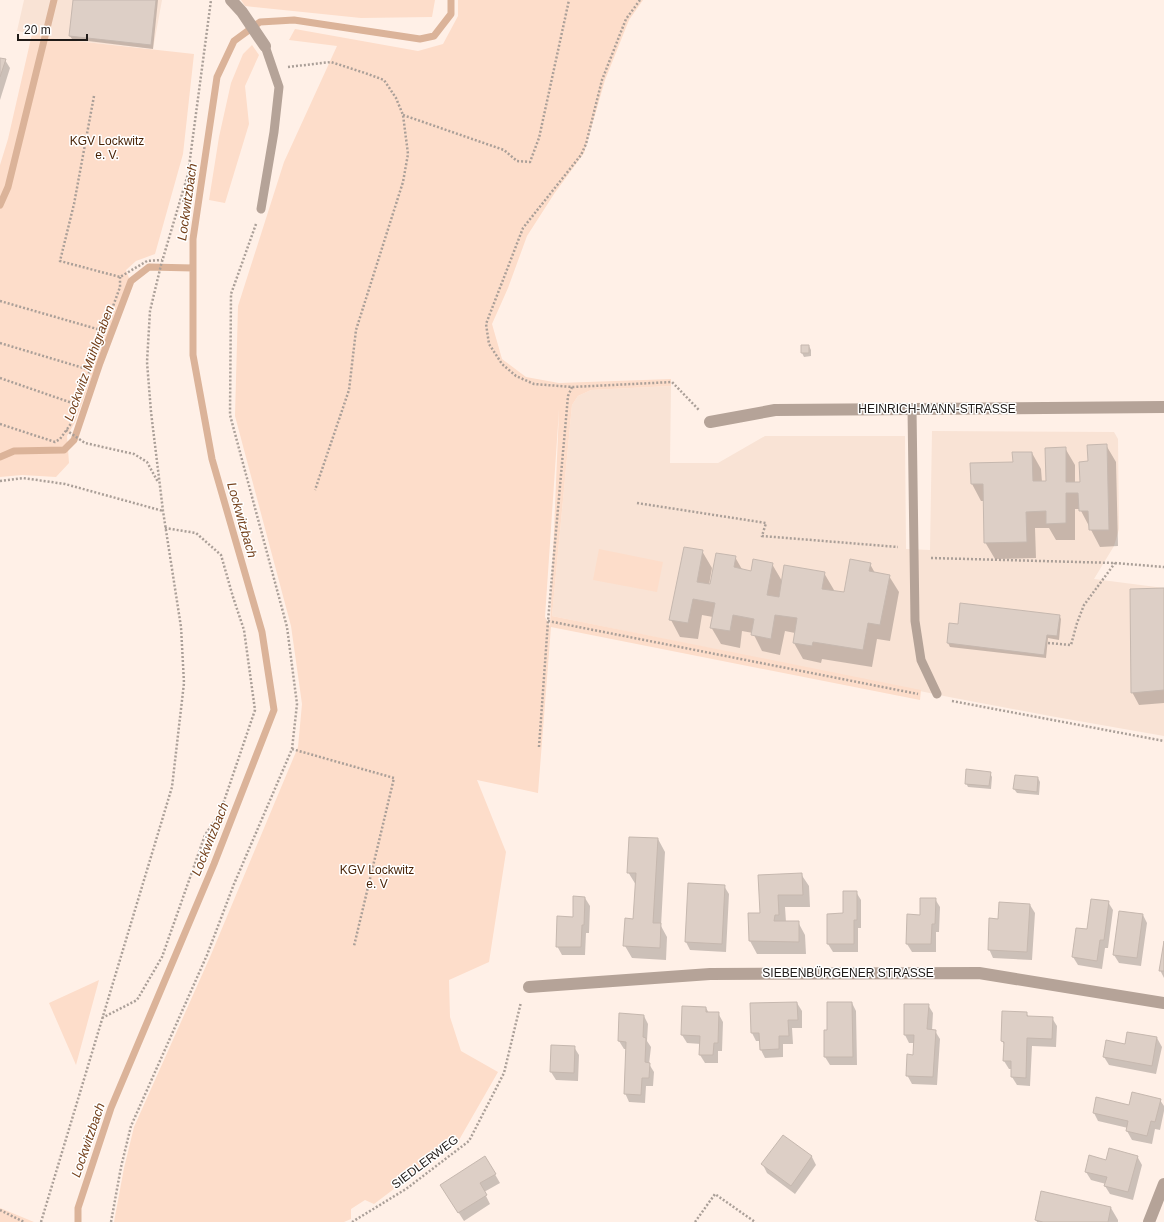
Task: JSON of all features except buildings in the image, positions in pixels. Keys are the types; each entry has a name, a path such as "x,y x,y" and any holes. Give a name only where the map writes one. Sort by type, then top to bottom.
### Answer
{"street":[{"path":"232,0 265,46"},
{"name":"HEINRICH-MANN-STRASSE","path":"710,422 775,410 1164,407"},
{"name":"SIEBENBÜRGENER STRASSE","path":"529,987 710,974 979,973 1164,1003"},
{"path":"1149,1222 1164,1184"}],"lane":[{"path":"261,209 274,132 279,87 265,46"},
{"path":"912,409 915,621 921,660 939,696"}],"path":[{"path":"41,1222 172,787 184,683 181,627 159,484 147,362 150,312 162,260 188,174 211,0"},
{"path":"403,115 504,150 517,162 530,162 539,138 568,0"},
{"path":"640,0 626,19 602,80 586,144 581,155 523,228 486,324 489,344 502,364 516,376 534,384 572,387 672,382 710,422"},
{"path":"273,68 331,62 384,80 396,98 403,115 408,154 403,182 356,330 349,390 315,490"},
{"path":"94,96 74,204 60,261 120,277 147,261 162,260"},
{"path":"111,1222 121,1167 131,1126 207,955 234,884 292,749 297,704 287,627 230,415 231,294 261,209"},
{"path":"0,424 54,442 60,439 70,426 78,405 120,287 120,277"},
{"path":"0,301 104,331"},
{"path":"0,343 90,370"},
{"path":"0,378 78,405"},
{"path":"538,747 568,396 572,387"},
{"path":"66,430 85,443 134,454 147,462 159,484"},
{"path":"0,481 23,478 65,484 163,511"},
{"path":"637,503 766,523 762,536 914,549"},
{"path":"102,1018 137,1000 162,957 205,835 220,813 255,710 244,630 221,555 196,533 165,528"},
{"path":"930,558 1115,563 1164,567"},
{"path":"1048,643 1071,645 1084,605 1115,563"},
{"path":"548,621 1164,741"},
{"path":"292,749 394,778 354,946"},
{"name":"SIEDLERWEG","path":"352,1222 406,1189 469,1141 504,1073 523,995 529,987"},
{"path":"695,1222 716,1194 755,1222"},
{"path":"0,1210 24,1222"}],"shaded area":[{"path":"24,0 162,0 153,49 58,39 17,31"},
{"path":"671,386 670,463 718,463 765,436 905,436 906,549 930,550 932,431 1114,432 1118,439 1119,529 1114,546 1094,579 1164,588 1164,736 949,697 552,616 572,405 578,396 591,390"}],"green space":[{"path":"241,0 435,0 432,17 361,18 245,6"},
{"name":"KGV Lockwitz e. V","path":"458,0 643,0 629,20 605,80 584,153 554,194 527,236 508,288 492,324 502,359 526,377 559,383 671,379 671,386 591,390 578,396 572,405 552,616 921,690 920,700 551,627 538,793 477,780 506,852 489,962 449,980 450,1017 461,1051 498,1072 459,1140 374,1204 365,1200 351,1209 351,1219 344,1222 114,1222 124,1168 134,1127 210,957 298,747 302,704 291,626 235,416 238,306 284,162 337,46 289,40 295,29 418,51 443,44 458,16","holes":["559,410 550,626 545,617"]},
{"name":"KGV Lockwitz e. V.","path":"32,34 58,39 194,54 183,154 155,254 136,261 126,270 129,278 75,422 67,436 69,463 56,477 22,475 0,477 0,165 8,139"},
{"path":"252,45 259,55 245,86 249,124 225,203 209,200 219,137 231,83 243,54"},
{"path":"599,549 663,562 657,592 593,580"},
{"path":"99,980 76,1065 49,1003"},
{"path":"0,1208 34,1222 0,1222"}],"waterway":[{"path":"0,205 8,187 54,0"},
{"name":"Lockwitzbach","path":"78,1222 78,1208 111,1108 214,864 274,710 262,632 212,459 193,355 193,239 217,77 234,41 260,22 294,20 420,39 434,36 451,14 451,0"},
{"name":"Lockwitz Mühlgraben","path":"0,457 14,451 64,450 74,440 100,363 131,281 149,267 193,268"}]}
